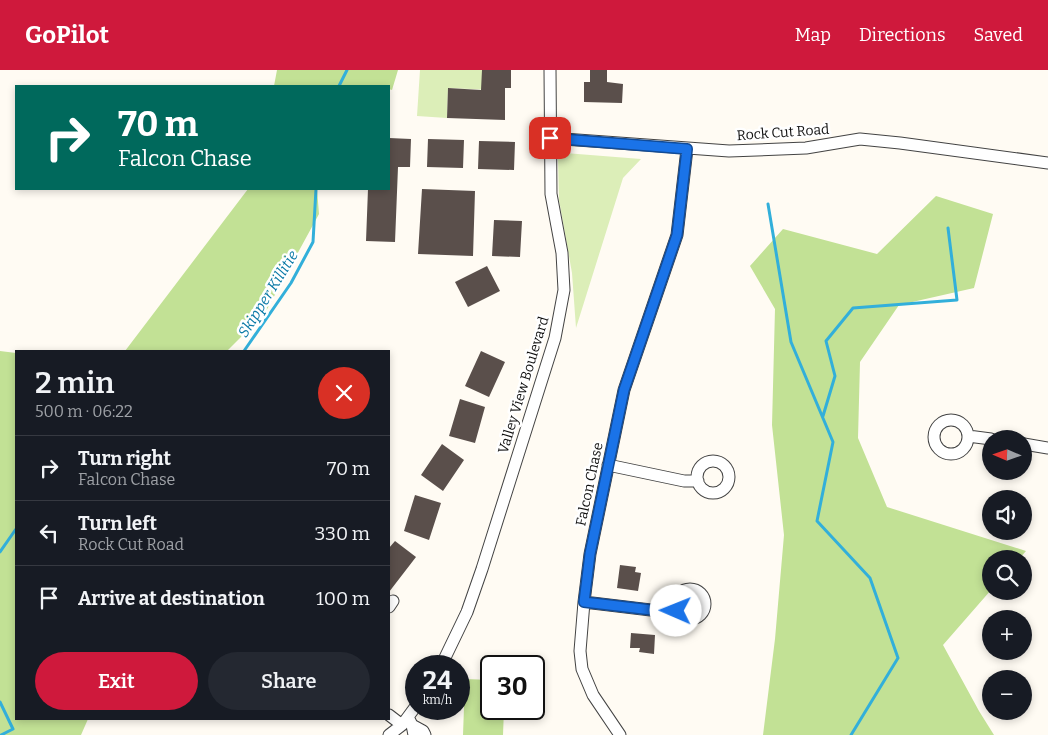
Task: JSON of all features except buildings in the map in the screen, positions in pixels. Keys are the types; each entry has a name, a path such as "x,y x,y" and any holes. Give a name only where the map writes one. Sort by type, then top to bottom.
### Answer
{"street":[{"name":"Valley View Boulevard","path":"446,655 467,612 482,568 557,328 564,290 562,253 551,194 550,70"},
{"name":"Rock Cut Road","path":"550,138 729,151 806,148 860,139 1048,163"},
{"name":"Falcon Chase","path":"620,735 592,695 582,669 580,651 584,602 590,554 624,390 677,235 687,149"},
{"path":"968,436 982,438"},
{"path":"1032,445 1048,448"},
{"path":"608,465 684,481 698,481"},
{"path":"584,602 660,611 676,611"},
{"path":"390,716 423,731 425,735"},
{"path":"389,735 409,726"}],"green space":[{"path":"277,70 398,70 392,90 390,89 390,85 274,85"},
{"path":"420,70 482,70 492,90 448,88 447,118 417,116"},
{"path":"565,153 641,159 623,178 576,328 572,273 559,200 558,159"},
{"path":"247,190 317,190 319,214 265,313 228,350 126,350"},
{"path":"936,196 993,214 974,288 899,305 860,362 858,438 887,507 982,537 982,540 991,540 1023,550 982,550 982,600 943,645 982,716 982,720 985,720 994,735 763,735 775,639 784,535 772,425 775,309 750,266 783,229 877,254"},
{"path":"0,351 15,353 15,720 88,720 81,735 0,735"},
{"path":"470,679 480,680 480,720 504,720 503,735 463,735 464,720 470,720"}],"waterway":[{"name":"Skipper Killitie","path":"340,85 347,70"},
{"name":"Skipper Killitie","path":"245,350 291,283 313,242 316,190"},
{"path":"768,204 791,342 833,442 817,521 870,578 898,658 851,735"},
{"path":"823,416 835,376 826,341 853,308 957,300 948,228"},
{"name":"Skipper Killitie","path":"0,552 15,530"},
{"name":"Skipper Killitie","path":"0,702 13,729 1,735"}],"route":[{"path":"550,138 687,149 677,235 624,390 590,554 584,602 660,611 676,611"}]}
